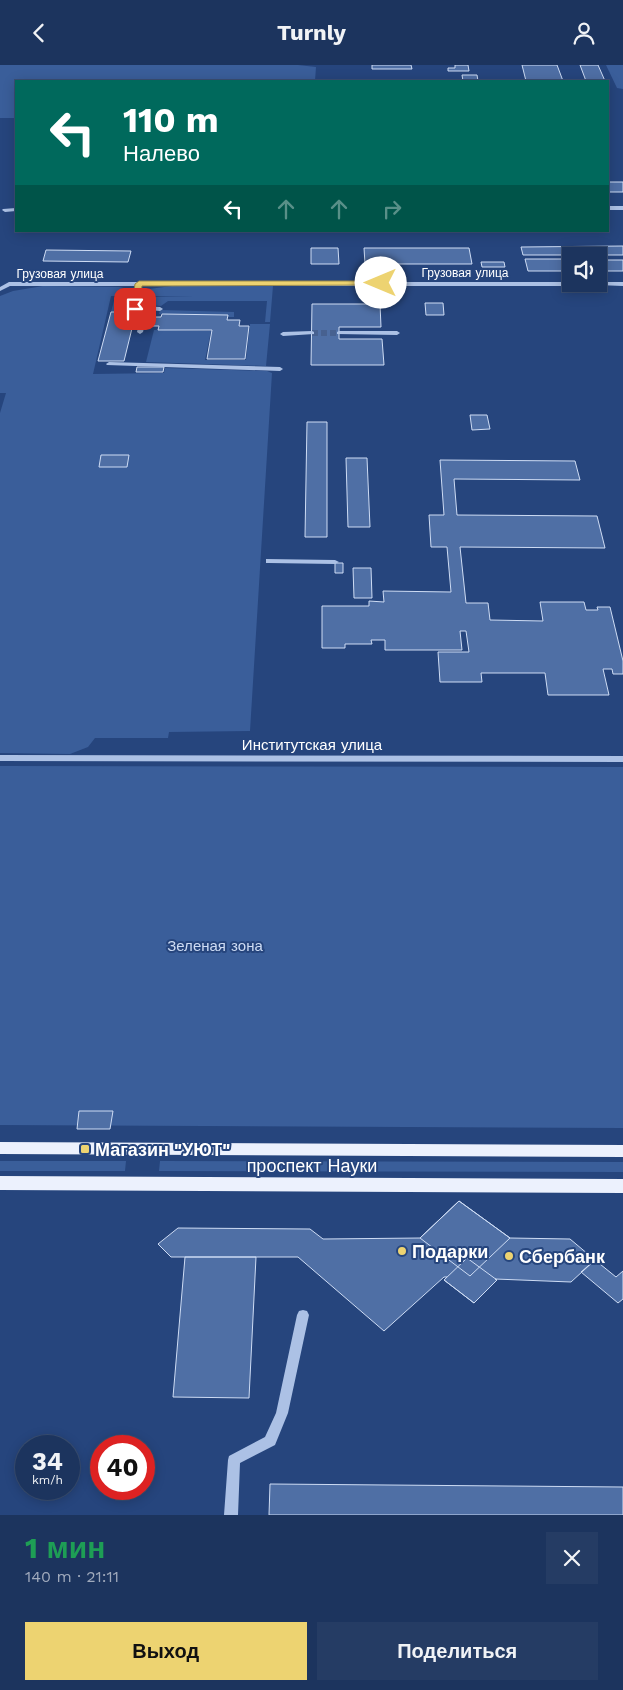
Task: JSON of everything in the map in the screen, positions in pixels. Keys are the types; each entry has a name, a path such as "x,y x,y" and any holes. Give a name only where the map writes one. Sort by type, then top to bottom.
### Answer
{"main road":[{"name":"проспект Науки","path":"0,1149 623,1151"},
{"name":"проспект Науки","path":"0,1183 623,1186"}],"street":[{"path":"609,208 623,208"},
{"path":"5,210 15,210"},
{"name":"Грузовая улица","path":"0,289 9,283 562,283"},
{"path":"139,284 135,309 160,309"},
{"path":"607,284 623,284"},
{"path":"140,332 145,309"},
{"path":"282,333 312,333"},
{"path":"339,333 397,333"},
{"path":"109,364 134,363 280,369"},
{"path":"268,561 335,562"},
{"name":"Институтская улица","path":"0,758 623,759"},
{"path":"231,1515 234,1460 270,1441 282,1413 303,1315"}],"green space":[{"path":"0,65 298,65 316,67 315,80 15,80 15,118 0,118"},
{"path":"606,65 623,65 623,89 617,88"},
{"path":"43,286 119,287 131,292 133,296 111,296 93,374 164,373 165,368 267,371 272,373 250,731 169,732 168,738 95,738 88,747 70,754 0,753 0,413 6,393 0,393 0,296 13,291"},
{"path":"172,286 273,286 270,322 265,322 267,301 168,301 161,306 149,305 143,300 143,297 194,296 143,296 149,289"},
{"path":"115,297 133,297 130,312 111,312"},
{"path":"160,310 234,312 234,317 228,317 228,315 159,314"},
{"path":"250,324 270,324 266,366 146,362 154,330 211,331 205,360 246,360"},
{"name":"Зеленая зона","path":"0,766 623,767 623,1128 0,1125"},
{"path":"0,1161 126,1161 125,1171 0,1171"},
{"path":"160,1161 623,1162 623,1172 159,1171"}],"building":[{"path":"372,65 411,65 412,69 372,69"},
{"path":"455,65 468,65 469,71 448,71 448,68 455,68"},
{"path":"522,65 557,65 563,80 526,80"},
{"path":"580,65 598,65 605,80 586,80"},
{"path":"462,75 477,75 478,80 463,80"},
{"path":"609,182 623,182 623,192 609,192"},
{"path":"623,246 623,255 607,255 607,247 562,247 562,255 523,255 521,247"},
{"path":"311,248 338,248 339,264 311,264"},
{"path":"364,248 469,248 472,264 365,264"},
{"path":"46,250 131,251 128,262 43,261"},
{"path":"525,259 562,259 562,271 528,271"},
{"path":"607,260 623,260 623,271 607,271"},
{"path":"481,262 504,262 505,267 482,267"},
{"path":"425,303 443,303 444,315 426,315"},
{"path":"312,304 380,304 381,327 339,327 339,339 382,339 384,365 311,365"},
{"path":"111,312 136,312 124,361 98,361"},
{"path":"162,314 228,315 227,320 240,320 239,326 249,326 245,359 207,359 212,330 158,330 159,326 153,326 153,323 155,317 161,317"},
{"path":"137,367 164,367 163,372 136,372"},
{"path":"470,415 487,415 490,429 472,430"},
{"path":"307,422 327,422 327,537 305,537"},
{"path":"101,455 129,455 127,467 99,467"},
{"path":"346,458 367,458 370,527 348,527"},
{"path":"440,460 575,461 580,480 454,479 457,515 597,516 605,548 460,547 466,603 488,603 490,620 543,621 540,602 584,602 586,610 598,610 597,607 610,607 623,661 623,674 613,674 612,669 603,669 609,695 548,695 545,673 481,673 482,682 440,682 438,652 469,652 466,631 460,631 462,650 385,650 385,640 371,640 372,644 345,644 345,648 322,648 322,606 369,606 369,601 384,602 383,591 451,592 447,547 431,547 429,515 444,515"},
{"path":"335,563 343,563 343,573 335,573"},
{"path":"353,568 371,568 372,598 354,598"},
{"path":"79,1111 113,1111 110,1129 77,1129"},
{"path":"459,1201 510,1238 570,1239 595,1260 571,1282 495,1279 497,1280 474,1303 444,1280 447,1277 444,1277 384,1331 298,1257 171,1257 158,1244 178,1228 310,1229 323,1239 420,1238"},
{"path":"459,1201 510,1238 470,1276 420,1238"},
{"path":"185,1257 256,1257 249,1398 173,1397"},
{"path":"467,1258 497,1280 474,1303 444,1280"},
{"path":"595,1260 616,1277 623,1271 623,1299 618,1303 581,1272"},
{"path":"270,1484 623,1487 623,1515 269,1515"}],"tunnel":[{"path":"312,333 339,333"}],"place":[{"name":"Магазин \"УЮТ\"","path":"85,1149"},
{"name":"Подарки","path":"402,1251"},
{"name":"Сбербанк","path":"509,1256"}],"route":[{"path":"135,309 139,284 381,283"}]}
